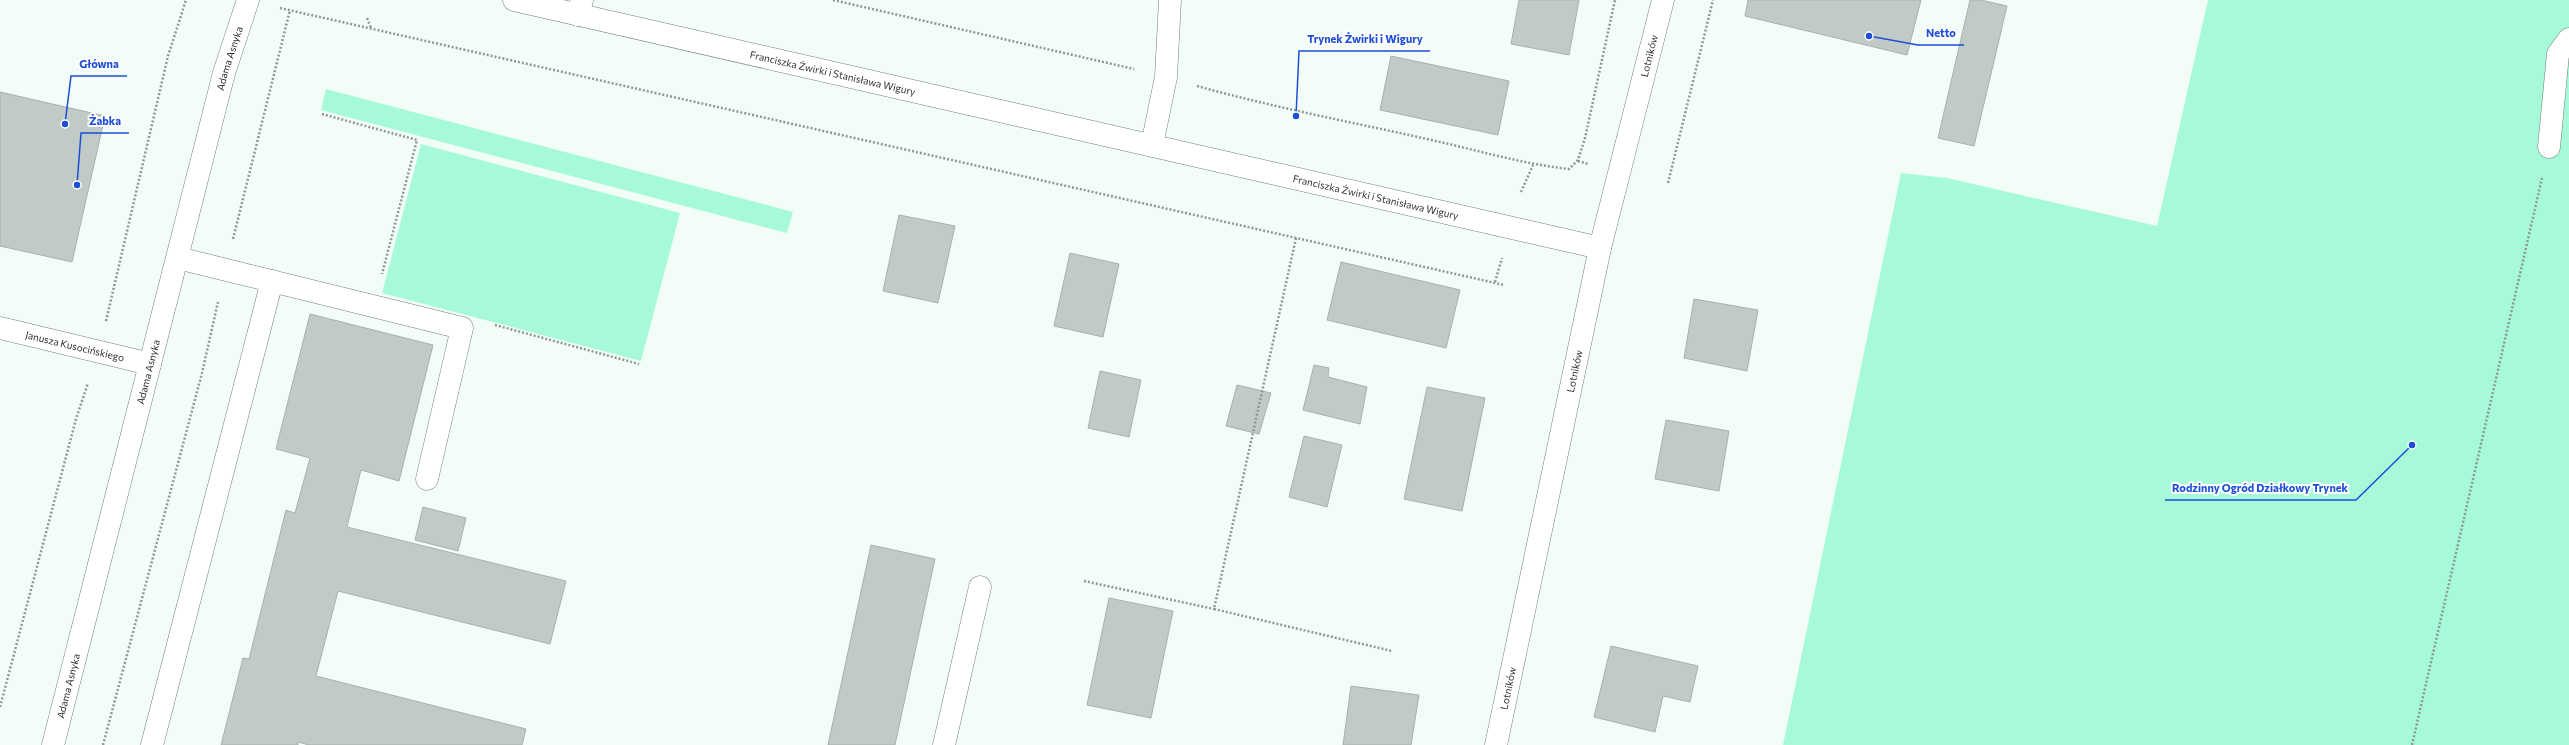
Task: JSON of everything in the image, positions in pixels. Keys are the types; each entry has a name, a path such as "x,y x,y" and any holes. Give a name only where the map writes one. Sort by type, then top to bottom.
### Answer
{"street":[{"name":"Adama Asnyka","path":"53,745 224,73 248,0"},
{"name":"Franciszka Żwirki i Stanisława Wigury","path":"514,0 580,7 1152,145 1600,248"},
{"path":"1152,145 1166,77 1170,0"},
{"name":"Lotników","path":"1496,745 1600,248 1663,0"},
{"path":"2549,147 2558,54 2569,39"},
{"path":"178,258 462,328 427,478"},
{"path":"152,745 272,281"},
{"name":"Janusza Kusocińskiego","path":"0,328 150,364"},
{"path":"944,745 980,587"}],"path":[{"path":"248,0 1504,285"},
{"path":"1521,192 1532,165 1569,169 1578,160 1615,0"},
{"path":"1668,183 1713,0"},
{"path":"104,745 202,372 252,154 290,10"},
{"path":"367,18 371,28"},
{"path":"322,114 417,140 381,277"},
{"path":"2412,745 2549,147"},
{"path":"1578,160 1589,164"},
{"path":"1214,609 1296,238"},
{"path":"1495,282 1503,256"},
{"path":"1084,581 1214,609 1392,651"}],"green space":[{"path":"2208,0 2569,0 2569,745 1783,745 1901,173 1947,178 2157,226"},
{"path":"326,89 793,212 787,233 321,110"},
{"path":"421,144 680,213 641,361 382,293"}],"building":[{"path":"1519,0 1579,0 1569,55 1511,44"},
{"path":"1748,0 1921,0 1907,55 1745,16"},
{"path":"1970,0 1981,0 2007,6 1974,146 1938,138"},
{"path":"1391,56 1509,81 1498,135 1380,110"},
{"path":"0,92 105,116 72,262 0,246"},
{"path":"899,215 955,226 938,303 883,291"},
{"path":"1070,253 1119,264 1103,337 1054,326"},
{"path":"1341,262 1460,290 1446,348 1327,320"},
{"path":"1694,299 1758,310 1747,371 1684,358"},
{"path":"310,314 433,345 399,481 361,470 347,527 566,581 550,644 338,591 316,676 526,729 522,745 309,745 298,742 298,745 221,745 243,658 249,659 286,510 295,513 310,458 276,449"},
{"path":"1314,365 1329,368 1328,377 1367,387 1360,424 1303,410"},
{"path":"1100,371 1141,380 1129,437 1088,428"},
{"path":"1237,385 1271,393 1259,434 1226,426"},
{"path":"1427,387 1485,398 1462,511 1404,499"},
{"path":"1666,420 1729,431 1719,491 1655,479"},
{"path":"1304,436 1342,445 1327,507 1289,497"},
{"path":"423,507 466,518 458,551 415,540"},
{"path":"871,545 935,559 895,745 828,745"},
{"path":"1109,598 1173,611 1151,718 1087,705"},
{"path":"1611,646 1698,666 1690,702 1663,696 1655,732 1594,717"},
{"path":"1351,686 1419,695 1411,745 1343,745"}],"place":[{"name":"Netto","path":"1869,36"},
{"name":"Trynek Żwirki i Wigury","path":"1296,116"},
{"name":"Główna","path":"65,124"},
{"name":"Żabka","path":"77,185"},
{"name":"Rodzinny Ogród Działkowy Trynek","path":"2412,445"}]}
